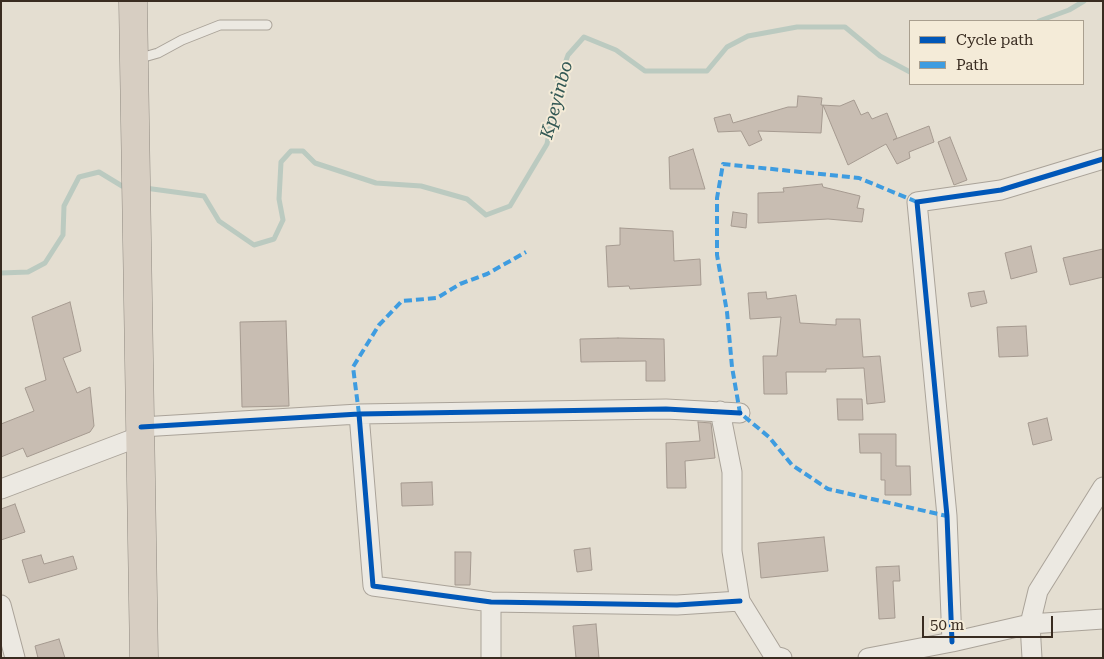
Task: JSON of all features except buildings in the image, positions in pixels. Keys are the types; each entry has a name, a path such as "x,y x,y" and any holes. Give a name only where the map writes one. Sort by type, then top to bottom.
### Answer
{"highway":[{"path":"133,1 144,658"}],"street":[{"path":"952,642 947,516 917,202 1001,190 1103,159"},
{"path":"1,489 141,432 359,414 666,410 740,413"},
{"path":"720,411 732,472 732,550 740,601 774,656 782,658"},
{"path":"359,414 373,586 491,602 677,605 740,601"},
{"path":"1032,658 1030,624 1038,591 1103,487"},
{"path":"491,602 492,658"},
{"path":"1,605 15,658"},
{"path":"868,658 952,642 1030,624 1103,619"}],"lane":[{"path":"134,60 158,53 182,40 220,26 267,25"}],"waterway":[{"name":"Kpeyinbo","path":"1042,20 1069,10 1084,1"},
{"name":"Kpeyinbo","path":"145,188 204,196 219,221 254,245 274,239 283,220 279,199 281,162 291,151 303,151 315,163 376,183 421,186 467,199 486,215 510,206 547,144 559,80 568,55 584,37 616,50 645,71 707,71 727,47 748,36 797,27 845,27 880,56 909,71"},
{"name":"Kpeyinbo","path":"1,273 28,272 45,263 63,235 64,206 79,177 99,172 122,186 129,187"}],"marked path":[{"path":"917,202 859,178 723,164 717,198 717,255 727,312 732,367 740,413 769,437 792,465 828,489 947,516"},
{"path":"359,414 353,367 379,325 402,301 437,298 460,284 487,274 526,252"}],"cycle path":[{"path":"952,642 947,516 917,202 1001,190 1103,159"},
{"path":"141,427 359,414 666,409 740,413"},
{"path":"359,414 373,586 491,602 677,605 740,601"}]}
